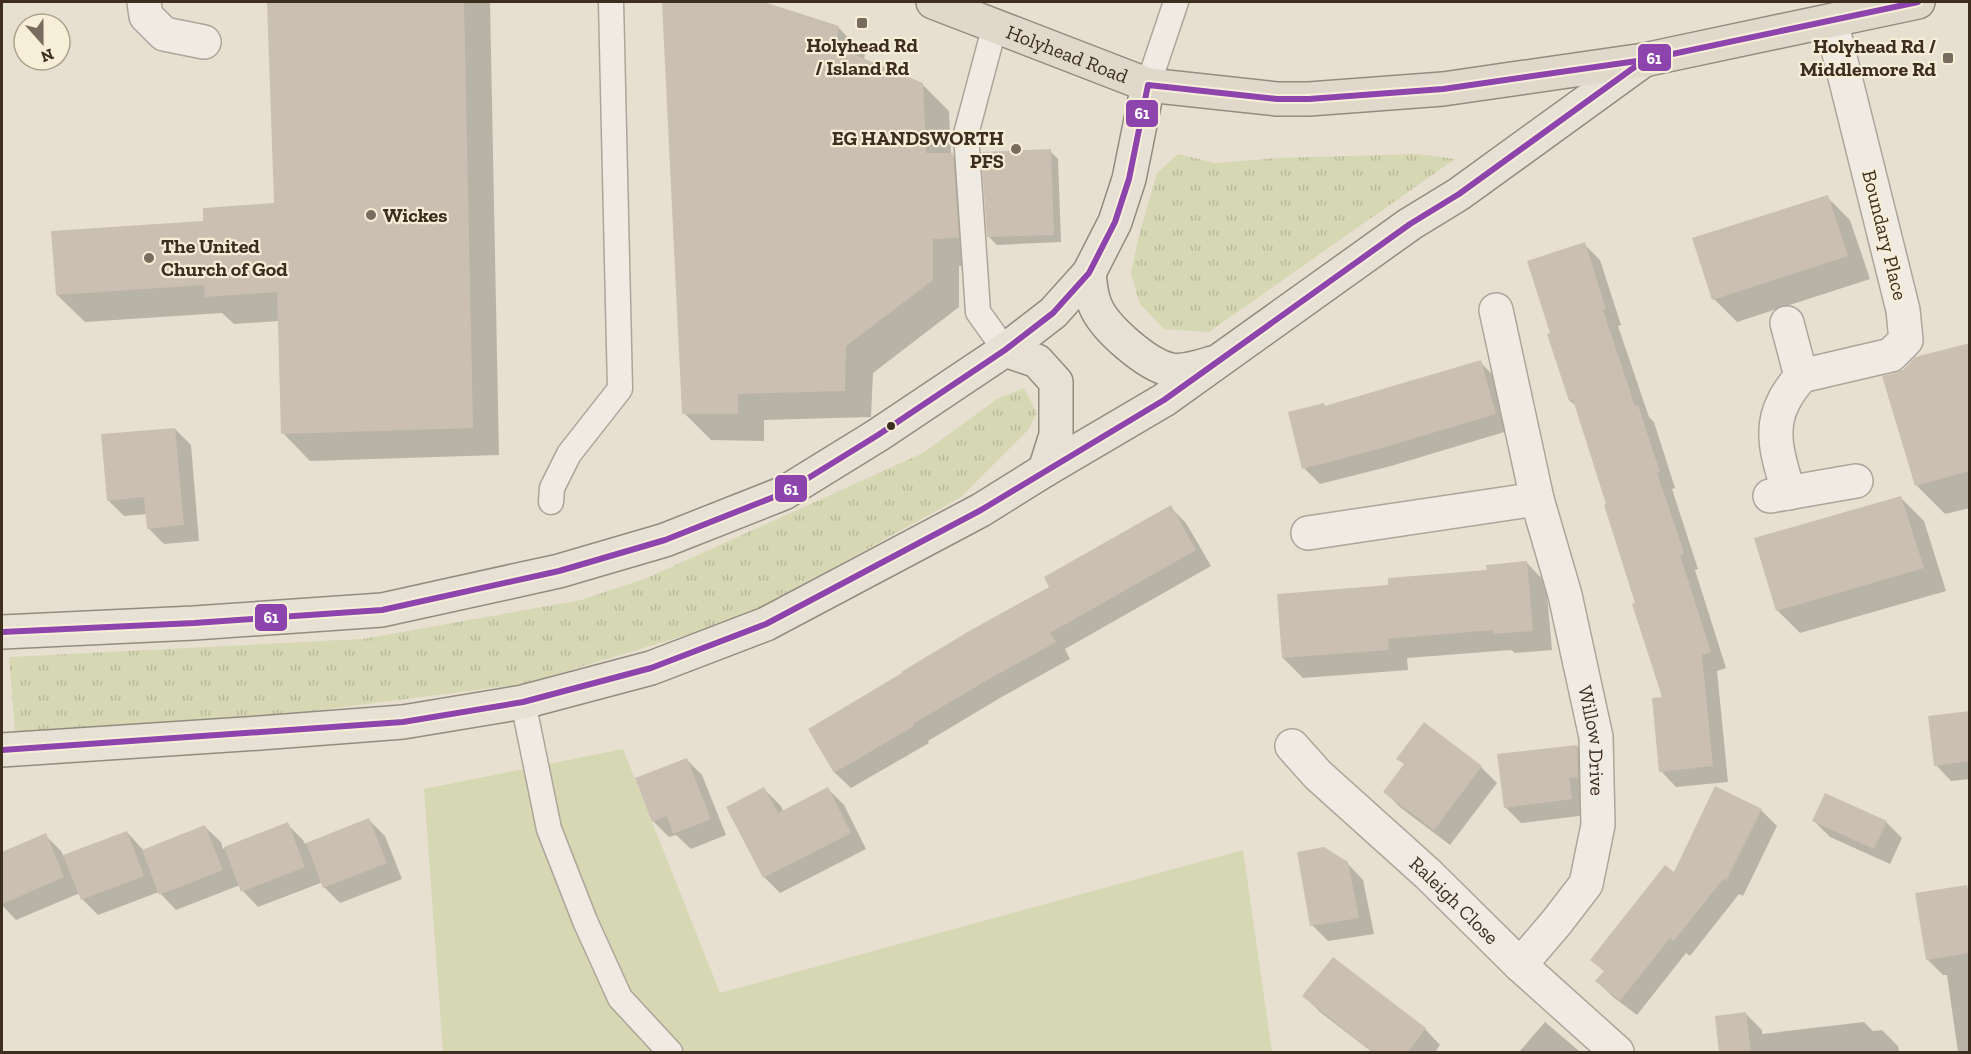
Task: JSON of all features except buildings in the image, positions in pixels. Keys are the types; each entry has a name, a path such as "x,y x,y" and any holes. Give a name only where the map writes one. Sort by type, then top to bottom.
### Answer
{"highway":[{"name":"Holyhead Road","path":"933,2 1148,85 1276,99 1310,99 1443,89 1644,60 1918,2"}],"main road":[{"path":"2,750 260,734 403,722 523,702 651,668 766,624 981,510 1164,400 1410,224 1459,194 1644,60"},
{"path":"2,632 194,623 382,610 559,571 665,540 784,493 879,435 1005,350 1053,313 1089,273 1115,222 1122,200 1133,161 1148,85"},
{"path":"1089,273 1092,298 1100,315 1121,338 1152,362 1170,370 1192,369 1214,363"},
{"path":"1005,350 1037,361 1056,382 1056,435 1045,470"}],"street":[{"path":"144,2 146,16 164,34 204,42"},
{"name":"Boundary Place","path":"1801,376 1891,355 1906,340 1903,310 1831,21"},
{"name":"Willow Drive","path":"1496,310 1537,499 1565,595 1596,737 1598,825 1586,884 1520,966"},
{"path":"1787,323 1801,376 1782,403 1775,427 1780,494 1856,481"},
{"path":"1308,533 1537,499"},
{"name":"Raleigh Close","path":"1292,746 1318,775 1428,874 1520,966 1617,1053"}],"lane":[{"path":"551,502 552,488 569,454 620,389 611,2"},
{"path":"1148,85 1176,2"},
{"path":"995,25 966,134 978,312 1005,350"},
{"path":"523,702 549,829 585,921 620,998 670,1053"}],"green space":[{"path":"1178,154 1215,163 1277,158 1419,154 1455,159 1209,332 1164,329 1140,304 1131,274 1138,239 1157,173"},
{"path":"1024,388 1037,413 1028,430 961,497 743,618 524,684 296,713 15,732 9,657 363,639 581,600 647,578 923,453 997,399"},
{"path":"623,749 720,993 1243,850 1272,1052 443,1052 424,789"}],"transit line":[{"name":"61","path":"2,632 194,623 382,610 559,571 665,540 784,493 878,435 1005,350 1053,313 1089,273 1115,222 1129,179 1148,85 1277,99 1309,99 1443,89 1644,60 1918,2"},
{"name":"61","path":"2,750 403,722 523,702 651,668 766,624 981,510 1164,400 1410,224 1459,194 1636,66"}],"place":[{"name":"Holyhead Rd / Island Rd","path":"862,23"},
{"name":"Holyhead Rd / Middlemore Rd","path":"1948,58"},
{"name":"EG HANDSWORTH PFS","path":"1016,149"},
{"name":"Wickes","path":"371,215"},
{"name":"The United Church of God","path":"149,258"}]}
